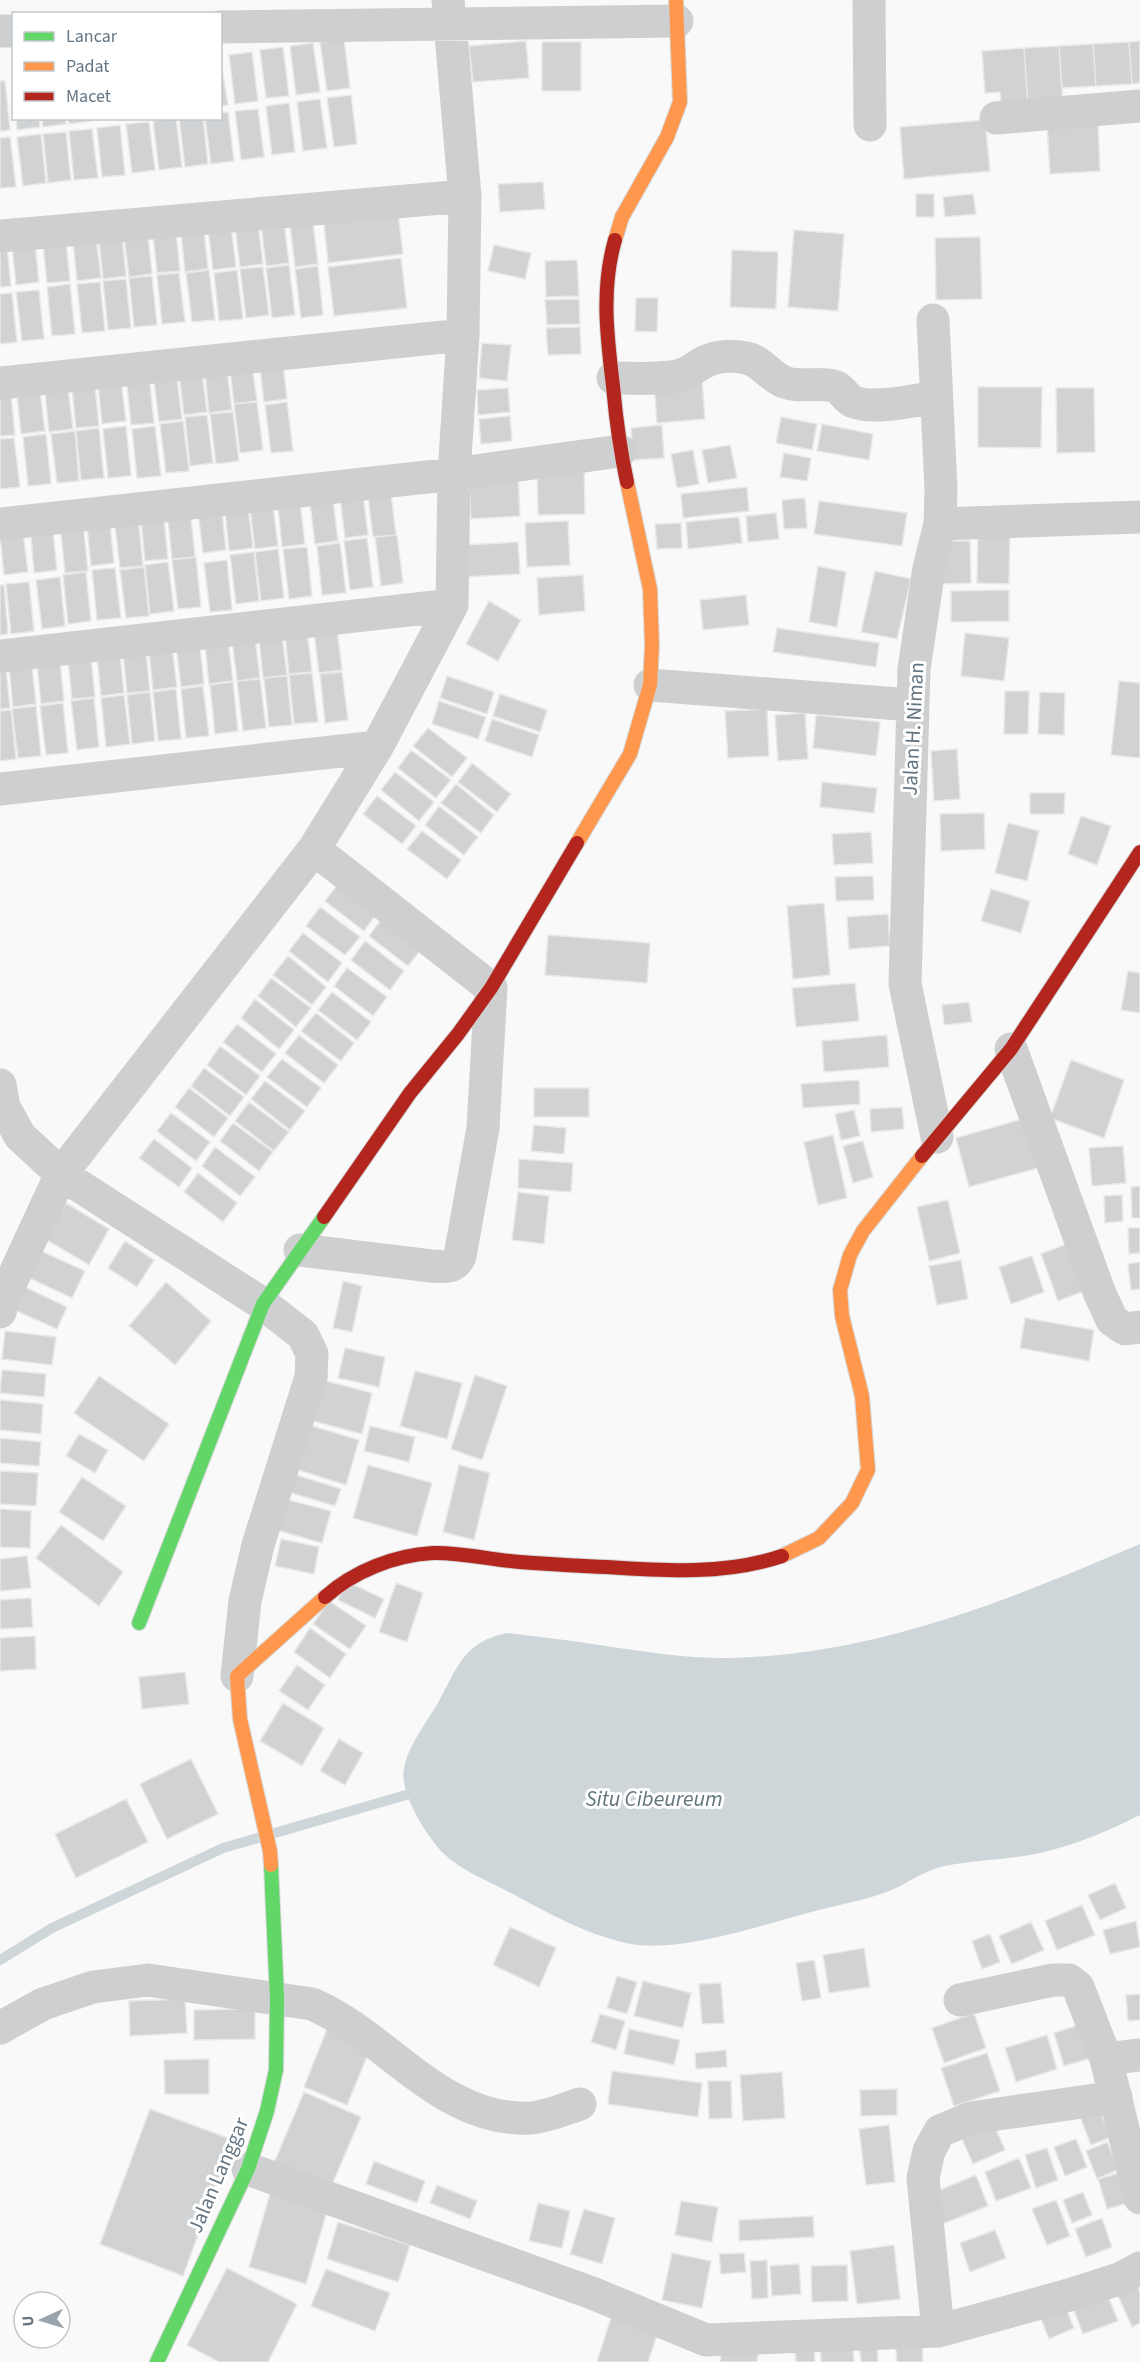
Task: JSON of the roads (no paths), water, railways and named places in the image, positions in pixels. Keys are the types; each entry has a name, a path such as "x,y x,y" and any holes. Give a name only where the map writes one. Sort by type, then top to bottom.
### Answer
{"street":[{"path":"869,0 870,125"},
{"path":"139,1623 263,1304 410,1093 458,1034 491,988 630,754 650,685 652,646 650,589 620,451 607,335 606,296 610,258 622,217 667,137 680,102 676,10 448,11 222,27"},
{"path":"1,1302 61,1174 314,849 377,747 452,605 454,474 463,336 465,196 448,11"},
{"path":"996,118 1140,106"},
{"path":"0,236 465,196"},
{"name":"Jalan H. Niman","path":"933,320 941,489 940,524 921,611 912,705 905,984 937,1137"},
{"path":"0,383 463,336"},
{"path":"613,378 676,376 723,356 744,357 757,361 775,378 785,382 797,385 833,385 841,389 849,400 855,403 890,403 936,397"},
{"path":"0,524 454,474 620,451"},
{"path":"940,524 1140,517"},
{"path":"0,656 452,605"},
{"path":"650,685 912,705"},
{"path":"0,789 377,747"},
{"path":"314,849 491,988"},
{"path":"237,1677 337,1586 368,1569 395,1560 434,1553 522,1562 679,1572 760,1563 790,1553 819,1538 852,1503 868,1470 862,1396 842,1316 840,1290 850,1256 863,1231 937,1137 1011,1049 1140,852"},
{"path":"300,1250 431,1266 449,1267 457,1262 460,1256 483,1128 491,988"},
{"path":"1011,1049 1100,1294 1112,1320 1125,1329 1140,1327"},
{"path":"0,1085 4,1107 20,1137 61,1174 263,1304 303,1335 312,1354 311,1377 258,1545 245,1601 237,1677"},
{"name":"Jalan Langgar","path":"157,2362 248,2169 267,2111 276,2070 277,1998 270,1851 240,1719 237,1677"},
{"path":"0,2028 43,2004 93,1987 148,1980 312,2004 333,2012 431,2087 479,2111 517,2118 533,2118 580,2104"},
{"path":"960,2000 1053,1980 1069,1980 1078,1987 1106,2059 1140,2198"},
{"path":"1106,2059 1140,2055"},
{"path":"938,2331 923,2178 929,2151 940,2132 971,2118 1116,2097"},
{"path":"248,2169 592,2293 704,2351 938,2331 1069,2295 1119,2278 1140,2268"}],"water":[{"name":"Situ Cibeureum","path":"1140,1544 1140,1815 1076,1843 1035,1854 938,1868 875,1896 695,1942 646,1946 610,1939 578,1927 458,1865 444,1854 430,1837 410,1802 404,1779 409,1751 464,1657 481,1642 493,1637 507,1633 653,1653 700,1657 732,1658 786,1654 890,1635 941,1620 992,1604"}],"waterway":[{"path":"0,1960 52,1928 223,1848 406,1795"}]}
